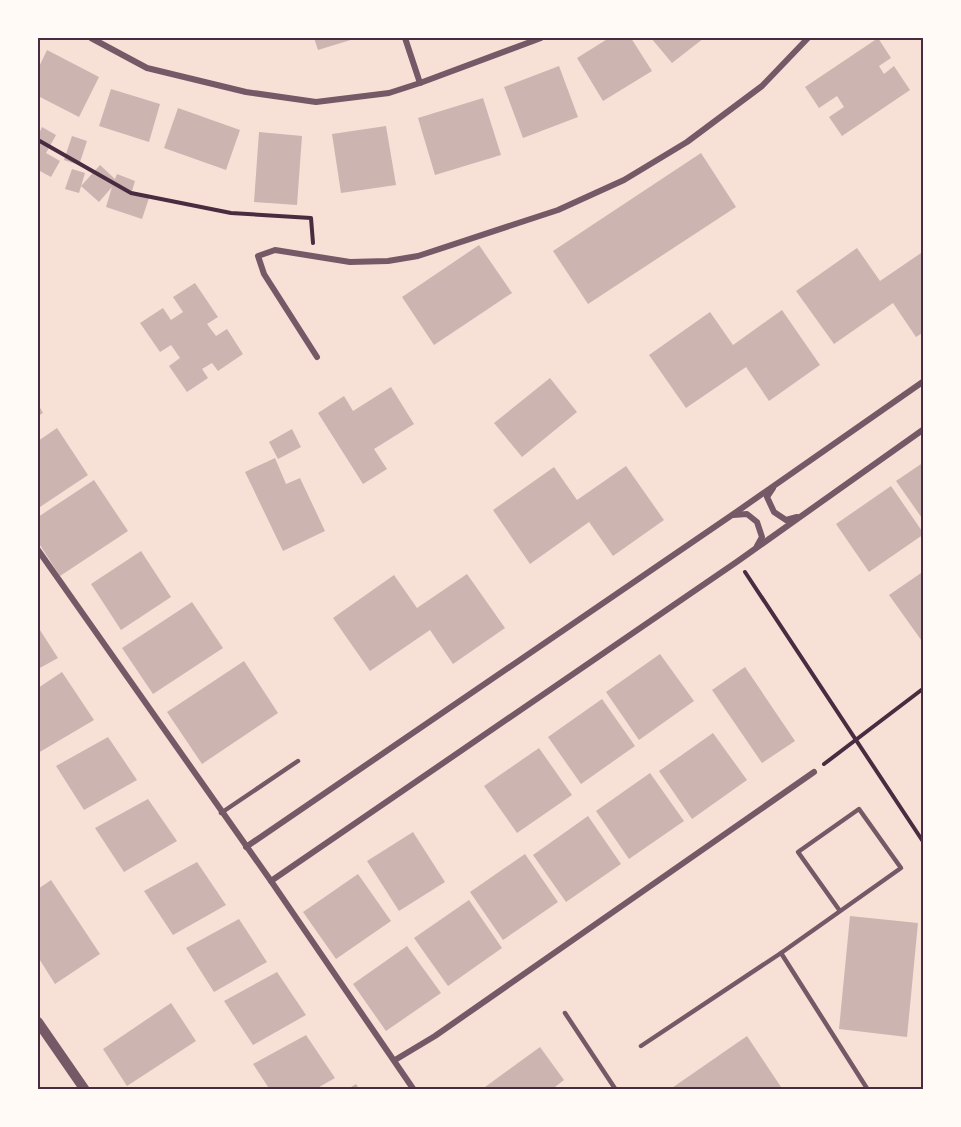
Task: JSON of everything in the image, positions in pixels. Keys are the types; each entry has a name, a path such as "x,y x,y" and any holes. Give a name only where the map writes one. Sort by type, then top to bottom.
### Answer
{"street":[{"path":"92,38 147,68 246,92 316,102 389,93 541,38"},
{"path":"405,38 420,83"},
{"path":"316,357 264,274 258,256 275,250 350,262 388,261 418,256 558,210 624,180 687,142 762,86 808,38"},
{"path":"246,847 776,485 924,381"},
{"path":"271,881 738,561 924,429"},
{"path":"776,485 767,497 774,512 786,520 801,516"},
{"path":"732,515 747,514 757,522 762,537 755,549"},
{"path":"38,550 414,1089"},
{"path":"395,1060 454,1023 814,772"},
{"path":"38,1022 85,1089"}],"lane":[{"path":"221,813 298,760"},
{"path":"641,1046 781,953 901,868 859,809 798,852 840,911"},
{"path":"781,953 867,1089"},
{"path":"565,1014 616,1089"}],"path":[{"path":"38,140 131,193 231,213 311,218 315,256"},
{"path":"738,561 924,843"},
{"path":"814,772 924,688"}],"building":[{"path":"314,38 357,38 318,50"},
{"path":"609,38 631,38 652,71 603,101 577,58"},
{"path":"651,38 704,38 672,63"},
{"path":"878,38 891,58 879,66 884,74 894,66 910,90 842,136 829,117 844,107 837,96 819,108 805,87"},
{"path":"47,50 99,77 79,117 38,96 38,69"},
{"path":"559,66 578,117 523,138 504,87"},
{"path":"111,89 160,104 149,142 99,126"},
{"path":"483,98 501,155 435,175 418,118"},
{"path":"178,108 240,130 226,170 164,148"},
{"path":"386,126 396,185 341,193 332,134"},
{"path":"42,127 56,135 46,153 60,161 51,177 38,170 38,136"},
{"path":"259,132 302,136 297,205 254,202"},
{"path":"72,136 87,141 79,165 64,160"},
{"path":"701,153 736,207 588,304 553,251"},
{"path":"100,165 115,179 117,174 135,181 132,191 149,198 142,219 106,207 112,187 99,202 81,186"},
{"path":"72,169 85,173 79,193 65,189"},
{"path":"479,245 512,293 434,345 402,297"},
{"path":"857,248 880,281 924,251 924,332 916,337 893,303 834,344 796,291"},
{"path":"195,283 218,317 207,324 216,336 227,329 243,354 218,371 212,363 202,369 208,378 187,392 169,366 180,358 171,345 160,352 140,323 163,308 171,320 183,312 173,297"},
{"path":"782,310 820,365 769,401 746,367 686,408 649,355 710,312 733,345"},
{"path":"550,378 577,412 522,457 494,423"},
{"path":"391,387 414,424 374,449 387,469 363,484 318,413 344,396 353,411"},
{"path":"38,404 43,413 38,416"},
{"path":"57,428 88,475 40,507 38,502 38,441"},
{"path":"292,429 301,447 278,459 269,442"},
{"path":"275,458 286,484 300,478 325,531 283,551 245,472"},
{"path":"924,462 924,521 896,481"},
{"path":"626,466 664,520 613,556 589,522 530,564 493,510 554,467 577,500"},
{"path":"94,480 128,531 60,576 38,542 38,517"},
{"path":"891,486 924,534 869,572 836,524"},
{"path":"141,551 171,597 121,630 91,584"},
{"path":"924,571 924,644 889,595"},
{"path":"467,574 505,628 453,664 430,630 370,671 333,618 394,575 417,608"},
{"path":"192,602 223,648 153,694 122,648"},
{"path":"38,627 58,658 38,669"},
{"path":"660,654 694,701 639,740 606,692"},
{"path":"244,661 278,713 202,764 167,712"},
{"path":"745,667 795,741 762,763 712,690"},
{"path":"62,672 94,720 38,753 38,688"},
{"path":"602,699 635,746 581,784 548,737"},
{"path":"713,733 747,780 692,819 659,771"},
{"path":"108,737 137,780 84,810 56,766"},
{"path":"539,748 572,795 517,833 484,786"},
{"path":"650,773 684,821 629,859 596,811"},
{"path":"148,799 177,841 124,872 95,828"},
{"path":"588,816 621,864 566,902 533,855"},
{"path":"413,832 445,882 399,911 367,861"},
{"path":"525,854 558,902 503,940 470,892"},
{"path":"197,862 226,905 173,935 144,891"},
{"path":"358,874 391,921 336,959 303,912"},
{"path":"51,880 100,954 55,984 38,957 38,889"},
{"path":"469,900 502,948 448,986 414,938"},
{"path":"850,916 918,923 907,1037 839,1029"},
{"path":"239,919 267,962 214,992 186,948"},
{"path":"407,946 441,993 386,1031 353,984"},
{"path":"277,972 306,1015 253,1045 224,1001"},
{"path":"171,1003 196,1041 127,1086 103,1049"},
{"path":"306,1035 335,1078 314,1090 270,1090 253,1064"},
{"path":"747,1036 783,1090 669,1090"},
{"path":"540,1047 564,1080 551,1090 481,1090"},
{"path":"356,1084 360,1090 346,1090"}]}
